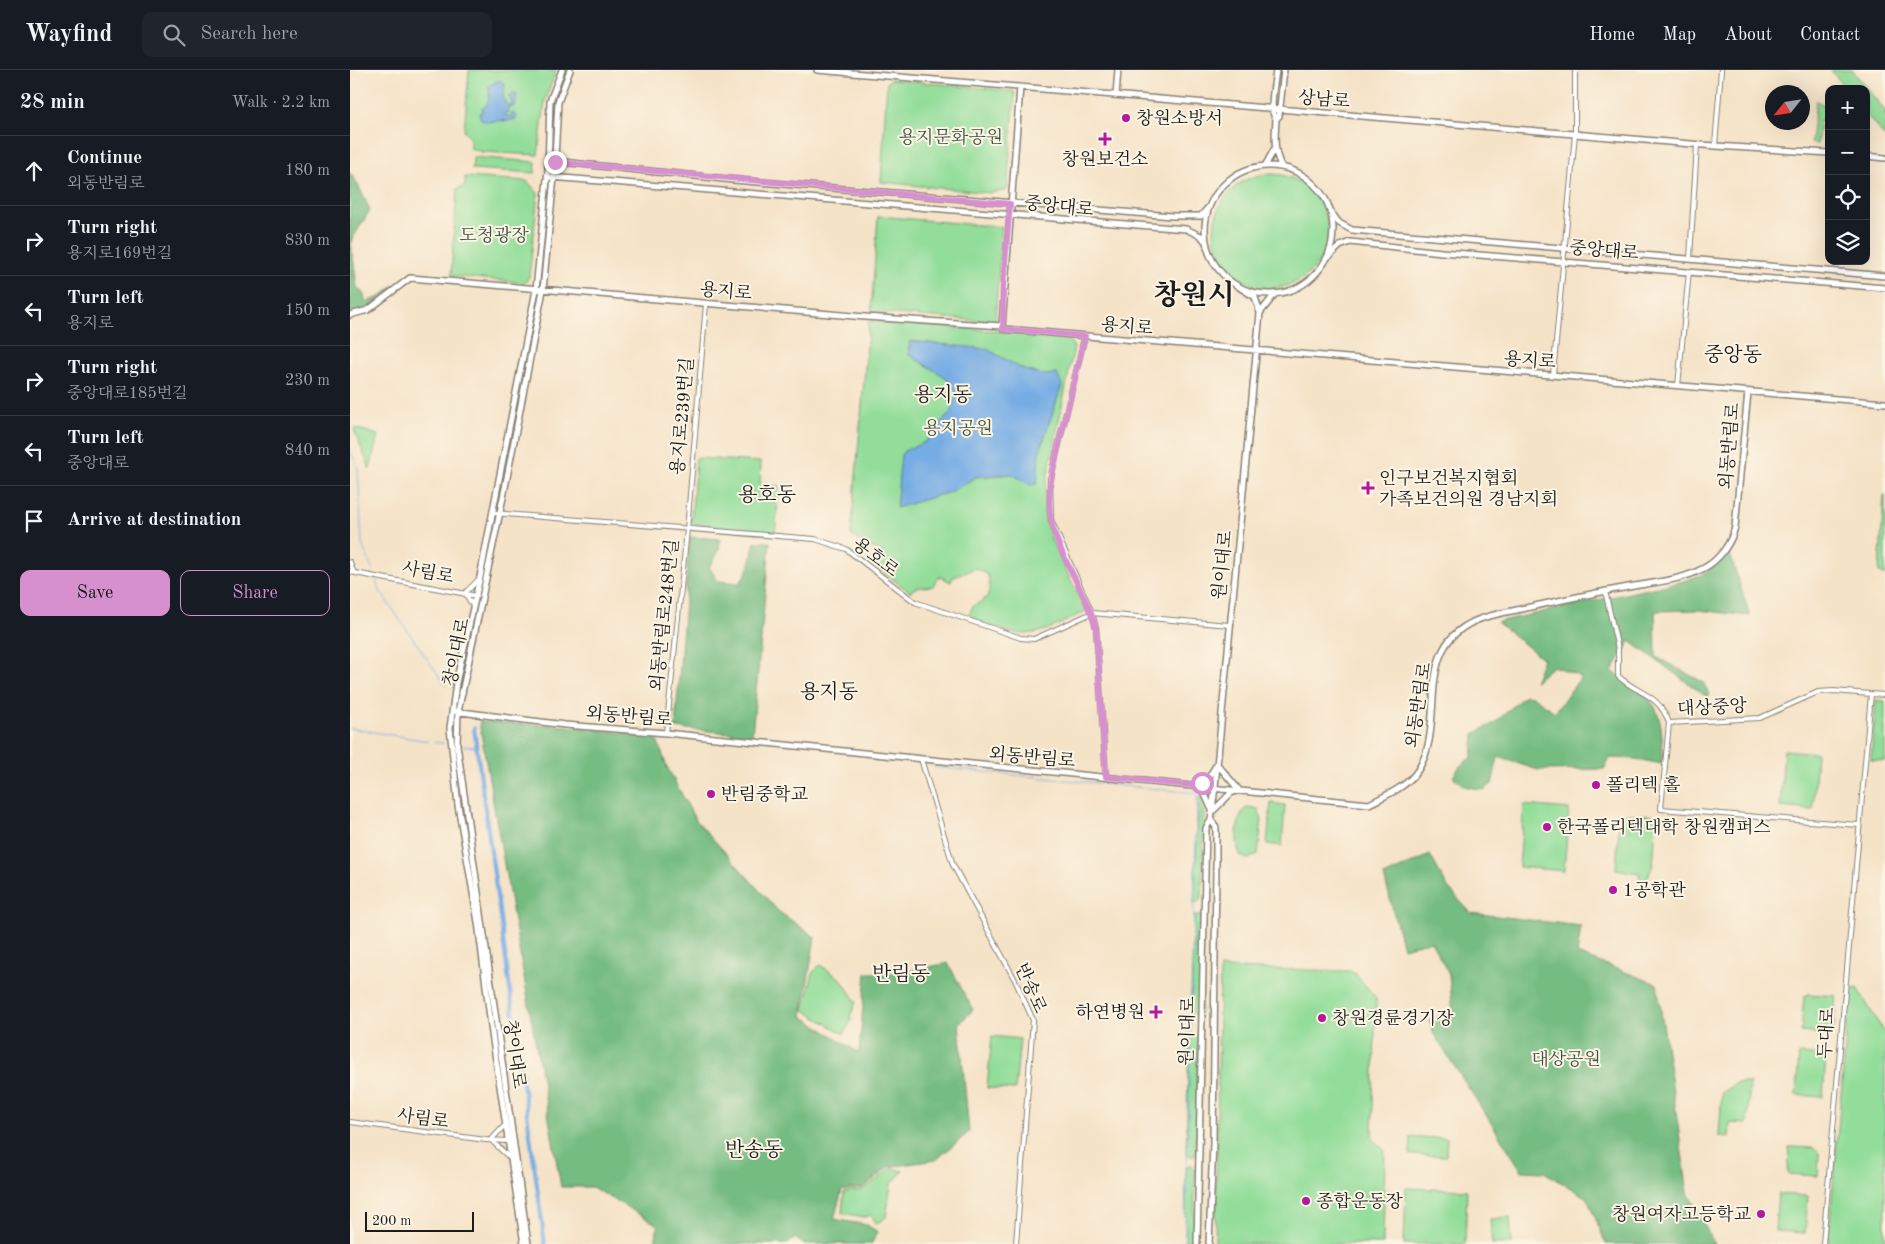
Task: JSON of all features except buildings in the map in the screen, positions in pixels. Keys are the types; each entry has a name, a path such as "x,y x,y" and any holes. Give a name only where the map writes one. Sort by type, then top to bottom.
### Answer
{"main road":[{"name":"창이대로","path":"456,710 543,290 554,177 550,101 562,70"},
{"name":"창이대로","path":"524,1244 511,1159 502,1053 454,741 455,689 496,514 536,290 547,177 552,161 558,102 570,70"},
{"name":"상남로","path":"817,70 1715,146 1825,153"},
{"path":"1116,96 1118,70"},
{"path":"1276,70 1273,109 1276,119 1275,148 1276,158 1282,167"},
{"path":"1276,119 1280,116 1284,70"},
{"path":"1002,326 1020,87"},
{"path":"1265,166 1275,148"},
{"path":"1870,156 1885,158"},
{"name":"중앙대로","path":"552,161 1010,204 1172,216 1201,216 1208,208"},
{"path":"1239,287 1257,293 1276,294 1291,290 1316,274 1326,259 1333,235 1330,211 1322,194 1297,172 1282,167 1265,166 1245,170 1232,177 1218,190 1208,208 1205,225 1206,242 1218,268 1239,287 1255,297 1260,313"},
{"name":"중앙대로","path":"547,177 1128,226 1186,229 1201,236 1206,242"},
{"name":"중앙대로","path":"1330,211 1339,223 1352,230 1885,276"},
{"path":"1168,228 1172,222 1172,216"},
{"name":"중앙대로","path":"1326,259 1340,246 1350,242 1442,252 1564,260 1885,288"},
{"name":"용지로","path":"350,315 368,310 410,278 706,304 1002,326 1003,329 1885,403"},
{"path":"1260,313 1276,294"},
{"name":"원이대로","path":"1197,1244 1206,828 1211,820 1215,788 1260,313"},
{"name":"외동반림로","path":"456,710 565,725 666,733 1369,804 1406,784 1418,770 1425,756 1430,736 1431,706 1439,658 1446,644 1462,627 1498,614 1605,590 1694,573 1712,563 1729,543 1735,527 1748,392"},
{"name":"창이대로","path":"455,748 458,805 478,922 506,1124 528,1244"},
{"path":"1195,786 1209,777 1217,764 1239,790 1227,796 1212,812"},
{"path":"1195,786 1204,790 1210,802 1212,812"},
{"name":"원이대로","path":"1209,1244 1213,1143 1216,865 1216,827 1211,820"}],"street":[{"path":"1553,375 1575,134 1575,70"},
{"path":"1715,146 1721,70"},
{"path":"1690,258 1697,144"},
{"path":"1678,386 1689,271"},
{"name":"용지로239번길","path":"687,530 706,304"},
{"path":"1085,336 1050,480 1049,505 1051,520 1057,537 1092,613 1098,647 1106,777"},
{"name":"용호로","path":"496,514 815,539 846,550 915,602 1020,638 1034,638 1092,613 1230,625"},
{"name":"외동반림로248번길","path":"666,733 687,530"},
{"path":"350,562 351,571"},
{"name":"사림로","path":"351,571 477,596"},
{"name":"사림로","path":"465,593 480,577"},
{"path":"1605,590 1618,649 1618,676 1626,684 1657,701 1664,710 1669,723 1661,809 1858,825"},
{"name":"사림로","path":"465,593 474,608"},
{"name":"대상중앙","path":"1669,723 1760,718 1818,692 1833,691 1871,694"},
{"path":"1871,694 1885,695"},
{"name":"두대로","path":"1823,1244 1858,825 1871,694"},
{"name":"반송로","path":"921,759 953,865 1018,986 1033,1020 1016,1244"},
{"name":"사림로","path":"350,1122 491,1140 510,1140"},
{"path":"506,1124 491,1140 511,1159"}],"green space":[{"path":"469,70 556,70 545,102 538,155 482,152 470,148 470,137 464,131"},
{"path":"1831,70 1852,70 1864,85 1843,85"},
{"name":"용지문화공원","path":"891,79 1013,91 1015,94 1007,190 991,193 881,182 887,82"},
{"path":"1870,92 1885,111 1885,137 1870,119"},
{"path":"1816,101 1825,105 1825,120 1820,121 1817,144 1811,143"},
{"path":"473,157 536,162 535,173 472,169"},
{"path":"350,173 370,210 351,241 357,287 363,293 366,302 380,297 394,286 392,291 362,311 350,313"},
{"path":"1271,174 1293,179 1311,191 1323,209 1328,231 1323,253 1311,271 1293,283 1271,288 1249,283 1231,271 1219,253 1214,231 1219,209 1231,191 1249,179"},
{"name":"도청광장","path":"465,177 527,181 538,193 529,277 525,283 451,276 457,189 465,186"},
{"path":"878,216 1002,227 995,322 871,312"},
{"name":"용지공원","path":"869,321 996,331 1069,340 1074,347 1046,484 1045,514 1052,541 1086,611 1040,632 1019,634 1005,630 968,617 973,606 988,595 988,575 976,568 953,577 951,582 939,576 933,586 915,588 910,592 881,571 875,562 883,552 867,546 851,535"},
{"path":"355,428 378,435 370,469 354,430"},
{"path":"696,458 761,462 760,484 779,486 775,536 691,523"},
{"path":"1885,495 1885,576 1879,572"},
{"path":"690,537 720,539 719,551 709,567 718,581 740,583 749,568 755,542 770,542 752,735 675,728"},
{"path":"1730,554 1750,616 1699,610 1655,611 1656,657 1703,682 1709,694 1707,697 1630,641 1612,671 1639,690 1653,704 1660,720 1662,764 1636,759 1610,758 1604,769 1538,770 1498,757 1492,784 1483,790 1464,786 1453,777 1460,766 1472,757 1474,734 1496,722 1525,695 1532,696 1555,712 1581,677 1553,666 1534,682 1543,659 1497,622 1680,582 1701,575"},
{"path":"1876,700 1885,701 1885,761 1871,760"},
{"path":"479,722 567,726 656,737 667,767 695,819 778,911 815,937 802,1016 859,1053 866,973 901,973 948,963 973,1010 959,1024 969,1132 936,1160 888,1167 863,1188 842,1190 834,1219 867,1225 878,1232 871,1244 803,1244 795,1238 788,1244 655,1244 658,1225 592,1187 561,1187"},
{"path":"1784,750 1817,753 1813,810 1780,807"},
{"path":"1199,797 1204,799 1202,898 1194,905"},
{"path":"1271,803 1285,805 1282,846 1267,844"},
{"path":"1524,805 1569,809 1564,871 1519,867"},
{"path":"1248,807 1258,809 1262,819 1258,854 1248,859 1241,856 1239,851 1237,830 1241,816"},
{"path":"1620,814 1657,815 1653,865 1645,883 1640,882 1639,873 1616,869"},
{"name":"대상공원","path":"1430,855 1448,888 1471,913 1581,926 1577,954 1657,984 1688,1193 1714,1244 1606,1244 1587,1198 1544,1172 1522,1171 1435,1036 1429,1020 1453,1013 1449,975 1431,941 1403,948 1384,876"},
{"path":"1194,916 1202,916 1201,1012 1196,1018 1190,1017"},
{"path":"820,965 841,979 856,1002 850,1017 852,1019 844,1034 804,1010 813,972"},
{"path":"1220,968 1353,971 1376,998 1372,1139 1385,1151 1383,1244 1215,1244"},
{"path":"1857,988 1885,1034 1885,1244 1828,1244 1850,990"},
{"path":"1809,994 1836,996 1833,1035 1801,1032 1804,996"},
{"path":"1189,1034 1198,1035 1196,1151 1194,1156 1186,1155"},
{"path":"992,1036 1020,1039 1015,1090 987,1088"},
{"path":"1799,1054 1826,1056 1823,1097 1796,1095"},
{"path":"1737,1083 1750,1083 1747,1124 1730,1123 1729,1137 1719,1136 1722,1092"},
{"path":"1411,1137 1447,1138 1446,1156 1410,1155"},
{"path":"1789,1147 1814,1148 1819,1153 1818,1176 1788,1174"},
{"path":"1192,1165 1195,1168 1194,1244 1185,1244 1186,1166"},
{"path":"892,1168 903,1171 891,1184 886,1217 877,1224 871,1215 864,1217 842,1213 844,1192 863,1190"},
{"path":"1406,1188 1467,1190 1465,1244 1404,1244"},
{"path":"1778,1194 1808,1196 1805,1233 1775,1231"},
{"path":"1510,1217 1512,1244 1492,1244 1490,1219"}],"water":[{"path":"499,80 505,84 503,96 505,103 510,106 512,103 508,95 512,97 512,93 517,95 515,106 507,108 508,113 504,113 504,115 511,117 512,113 517,116 516,119 503,122 505,120 488,122 481,119 479,113 483,111 482,108 486,106 489,99 489,86"},
{"path":"910,341 987,349 1022,369 1042,375 1057,374 1062,385 1039,453 1037,484 1030,485 1012,474 976,477 950,492 896,508 901,455 904,451 928,439 932,430 951,413 957,393 945,377 908,354"}],"waterway":[{"path":"350,449 358,469 362,544 374,574"},
{"path":"375,578 380,591 446,686"},
{"path":"350,728 428,741"},
{"path":"474,728 545,1244"},
{"path":"434,742 443,743"},
{"path":"464,746 477,747"},
{"path":"934,767 1197,793 1185,1244"}],"place":[{"name":"창원소방서","path":"1126,118"},
{"name":"창원보건소","path":"1105,139"},
{"name":"인구보건복지협회 가족보건의원 경남지회","path":"1368,488"},
{"name":"폴리텍 홀","path":"1596,785"},
{"name":"반림중학교","path":"711,794"},
{"name":"한국폴리텍대학 창원캠퍼스","path":"1547,827"},
{"name":"1공학관","path":"1613,890"},
{"name":"하연병원","path":"1156,1012"},
{"name":"창원경륜경기장","path":"1322,1018"},
{"name":"종합운동장","path":"1306,1201"},
{"name":"창원여자고등학교","path":"1761,1214"}],"district":[{"name":"창원시","path":"1194,294"},
{"name":"중앙동","path":"1733,354"},
{"name":"용지동","path":"943,394"},
{"name":"용호동","path":"767,494"},
{"name":"용지동","path":"829,691"},
{"name":"반림동","path":"901,973"},
{"name":"반송동","path":"754,1149"}],"route":[{"path":"555,162 1010,204 1003,287 1003,329 1085,336 1050,480 1049,505 1051,520 1057,537 1092,613 1096,628 1106,777 1195,786 1202,783"}]}
